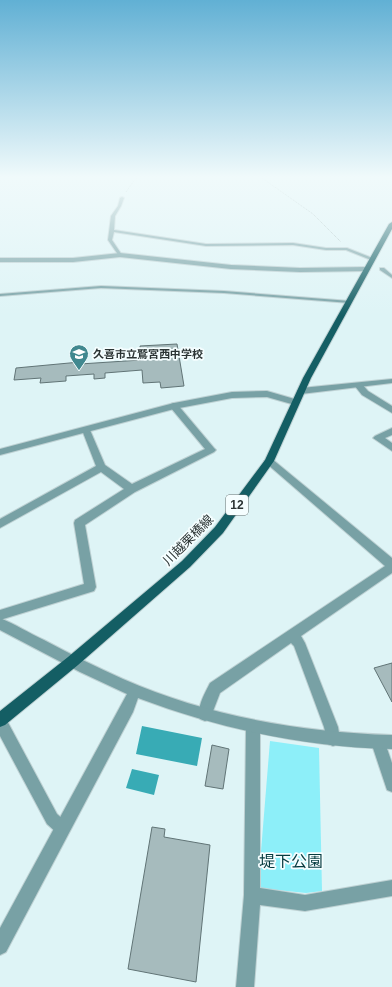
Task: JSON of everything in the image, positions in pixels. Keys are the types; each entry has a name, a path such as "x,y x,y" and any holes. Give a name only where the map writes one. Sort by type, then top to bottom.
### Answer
{"main road":[{"name":"川越栗橋線","path":"0,721 73,661 186,564 219,530 269,461 300,391 392,224"}],"street":[{"path":"0,260 73,260 120,255 148,256 189,263 231,267 300,270 367,269"},
{"path":"300,391 392,381"},
{"path":"358,385 365,393 392,410"},
{"path":"0,452 174,406 232,395 257,393 276,396 295,402"},
{"path":"0,615 90,587 79,523 131,489 211,450 174,406"},
{"path":"86,430 101,467 131,489"},
{"path":"392,431 378,438 392,448"},
{"path":"206,714 209,700 215,688 293,636 392,566 269,461"},
{"path":"0,524 101,467"},
{"path":"0,624 135,690 206,714 252,727 333,739 385,742 392,785"},
{"path":"293,636 299,643 331,728 333,739"},
{"path":"0,946 128,707 135,690"},
{"path":"0,721 52,819 62,828"},
{"path":"245,987 252,895 252,727"},
{"path":"252,895 305,903 392,888"}],"lane":[{"path":"113,224 113,231 110,240 120,255"},
{"path":"113,231 206,245 293,244 326,249 348,249 373,259"},
{"path":"382,269 392,277"},
{"path":"0,295 101,287 224,292 350,302"}],"path":[{"path":"323,224 348,249"}],"green space":[{"name":"堤下公園","path":"270,741 319,748 322,891 306,893 258,888"}],"shaded area":[{"path":"142,726 202,738 197,766 136,754"},
{"path":"132,769 159,775 154,795 126,788"}],"building":[{"path":"177,344 184,386 161,388 160,382 143,383 142,370 105,373 105,378 94,379 94,374 66,376 66,381 40,383 41,378 14,380 16,368 80,362 80,364 141,360 140,346"},
{"path":"392,663 392,702 374,668"},
{"path":"212,745 229,749 223,789 205,786"},
{"path":"152,827 165,829 164,837 210,845 196,982 128,969"}],"place":[{"name":"久喜市立鷲宮西中学校","path":"79,371"}]}
